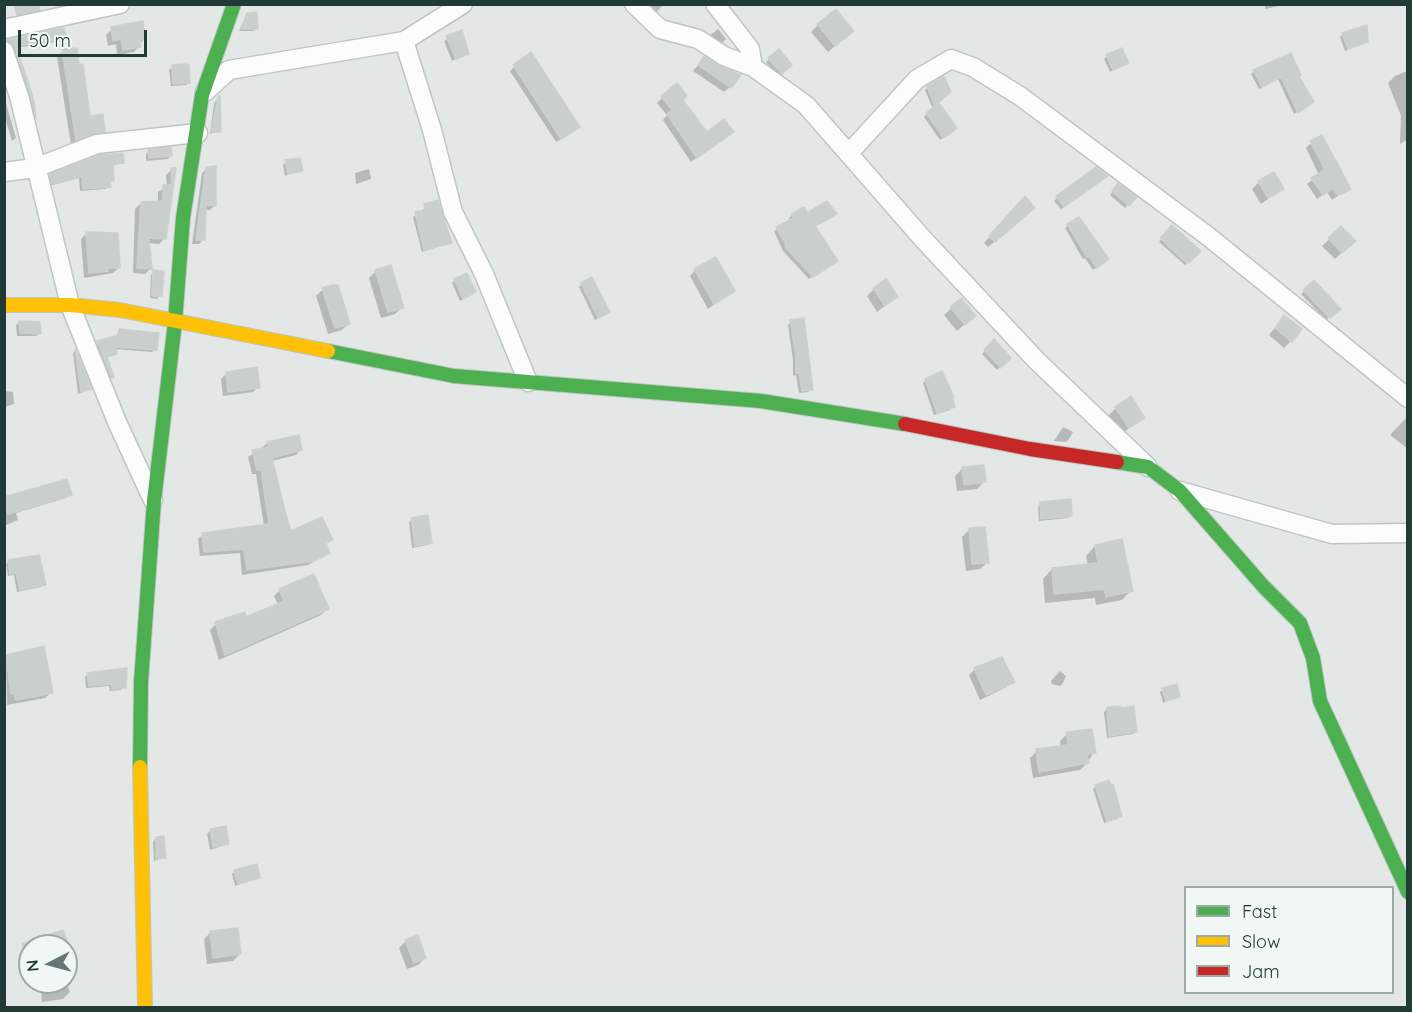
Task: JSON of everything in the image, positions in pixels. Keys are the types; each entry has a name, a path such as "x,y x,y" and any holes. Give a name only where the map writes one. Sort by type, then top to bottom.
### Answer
{"street":[{"path":"4,29 120,4"},
{"path":"145,1008 140,818 141,682 154,501 175,322 183,218 198,133 202,95 234,4"},
{"path":"202,95 229,70 404,41 441,10 464,4"},
{"path":"634,4 660,29 698,39 724,56 753,67 806,105 923,239 1036,360 1148,467 1180,491 1264,587 1300,622 1313,658 1320,701 1407,892"},
{"path":"715,4 750,49 753,67"},
{"path":"404,41 432,130 453,212 484,274 528,382"},
{"path":"4,51 30,135 35,168 58,249 70,305 117,422 154,501"},
{"path":"849,153 917,79 951,59 973,66 1020,96 1209,237 1407,398"},
{"path":"4,172 35,168 97,144 198,133"},
{"path":"4,305 48,307 70,305 120,310 454,376 761,401 936,429 1030,450 1148,467"},
{"path":"1180,491 1332,534 1407,533"}],"building":[{"path":"14,4 38,4 40,10 17,15"},
{"path":"836,9 854,31 835,46 817,24"},
{"path":"257,12 258,29 241,29 247,13"},
{"path":"143,21 145,39 140,40 141,47 123,50 121,39 113,41 111,27"},
{"path":"1367,25 1368,42 1348,49 1342,33"},
{"path":"64,28 67,38 16,46 34,101 36,119 15,47 6,40"},
{"path":"462,30 469,54 456,59 446,36"},
{"path":"77,48 79,65 83,64 90,116 103,114 105,132 76,140 62,49"},
{"path":"1122,48 1129,63 1113,70 1106,55"},
{"path":"779,49 792,65 782,74 768,58"},
{"path":"531,52 580,127 561,139 513,65"},
{"path":"1291,53 1301,75 1299,76 1314,102 1298,113 1281,77 1262,87 1253,70"},
{"path":"704,56 741,75 731,88 698,65"},
{"path":"172,65 189,65 190,83 173,84"},
{"path":"944,76 951,92 936,105 939,103 957,128 944,138 926,113 935,106 927,86"},
{"path":"677,83 687,96 683,100 707,132 724,119 734,132 697,158 667,114 672,110 661,96"},
{"path":"218,96 220,96 221,132 211,132"},
{"path":"1322,135 1351,189 1342,194 1336,194 1333,188 1323,195 1311,178 1325,170 1310,141"},
{"path":"171,147 172,156 149,158 148,150"},
{"path":"123,153 124,163 113,164 114,181 110,181 111,187 83,189 82,176 52,184 50,174 100,155"},
{"path":"300,158 303,171 288,174 285,160"},
{"path":"216,166 216,206 206,205 205,240 196,240 206,167"},
{"path":"1096,167 1108,176 1064,207 1056,196"},
{"path":"171,168 176,168 166,239 149,238 152,269 137,268 141,202 163,201 163,185 172,185"},
{"path":"1274,172 1284,189 1268,198 1258,181"},
{"path":"1118,183 1137,197 1129,206 1112,191"},
{"path":"1025,196 1035,208 995,242 989,236"},
{"path":"438,200 452,243 424,250 415,212 425,210 424,204"},
{"path":"827,201 837,214 815,226 838,261 813,277 785,247 776,227 794,218 791,214 804,207 807,213"},
{"path":"1079,217 1109,259 1097,268 1089,256 1087,257 1067,224"},
{"path":"1172,225 1201,251 1189,263 1160,238"},
{"path":"1341,226 1356,241 1342,253 1328,238"},
{"path":"86,232 118,233 120,268 107,268 108,271 89,273"},
{"path":"716,257 735,291 714,304 694,269"},
{"path":"391,265 404,308 388,312 375,270"},
{"path":"153,270 164,271 162,296 152,296"},
{"path":"467,273 476,292 463,299 454,279"},
{"path":"592,277 610,312 598,318 581,283"},
{"path":"886,279 898,297 885,306 873,288"},
{"path":"1314,280 1341,309 1330,318 1303,290"},
{"path":"338,285 350,324 335,328 322,288"},
{"path":"961,298 976,316 965,325 950,307"},
{"path":"1284,315 1302,329 1292,342 1275,328"},
{"path":"804,318 813,390 802,391 799,373 796,373 796,356 790,320"},
{"path":"19,321 40,322 41,334 20,333"},
{"path":"119,329 159,333 157,350 115,347 117,354 107,357 114,377 112,378 97,341 119,335"},
{"path":"994,339 1011,358 1001,368 984,350"},
{"path":"75,349 92,389 81,392"},
{"path":"257,367 260,388 228,392 226,372"},
{"path":"942,371 954,397 952,397 955,407 937,413 925,379"},
{"path":"1131,396 1145,418 1129,428 1115,407"},
{"path":"299,435 302,450 272,458 285,511 291,531 322,517 333,540 326,543 330,553 314,561 247,570 244,549 204,552 202,533 269,524 261,470 257,470 252,450 269,447 267,442"},
{"path":"984,465 986,482 964,485 962,467"},
{"path":"67,479 72,495 8,514 4,497"},
{"path":"1071,499 1072,516 1041,519 1040,502"},
{"path":"428,515 432,543 415,546 411,518"},
{"path":"985,527 989,563 972,564 969,528"},
{"path":"1122,539 1133,591 1106,597 1104,589 1054,594 1052,568 1098,563 1095,545"},
{"path":"39,555 46,585 20,590 16,573 10,574 8,560"},
{"path":"314,574 329,609 225,655 215,622 245,612 246,617 284,601 279,589"},
{"path":"44,646 53,693 16,700 14,693 11,694 6,655"},
{"path":"1002,657 1015,682 986,695 974,668"},
{"path":"127,668 126,688 112,689 112,684 89,686 87,673"},
{"path":"1177,684 1180,697 1166,701 1162,688"},
{"path":"1120,706 1121,708 1134,706 1137,732 1109,736 1107,707"},
{"path":"1092,729 1096,753 1087,754 1089,763 1039,772 1036,749 1068,745 1066,732"},
{"path":"1109,780 1111,786 1113,784 1122,816 1107,821 1095,785"},
{"path":"226,826 229,844 213,847 210,829"},
{"path":"164,836 166,858 156,859 156,837"},
{"path":"257,864 260,878 238,884 234,870"},
{"path":"238,928 241,954 213,958 210,931"},
{"path":"63,930 65,934 51,934"},
{"path":"418,935 426,958 414,963 405,940"}],"traffic: fast":[{"path":"140,767 141,682 154,501 175,322 183,218 202,95 234,4"},
{"path":"328,351 454,376 761,401 905,424"},
{"path":"1117,462 1148,467 1180,491 1264,587 1300,623 1313,658 1320,701 1408,892"}],"traffic: slow":[{"path":"4,305 70,305 120,310 328,351"},
{"path":"140,767 145,1008"}],"traffic: jam":[{"path":"905,424 1030,449 1117,462"}]}
